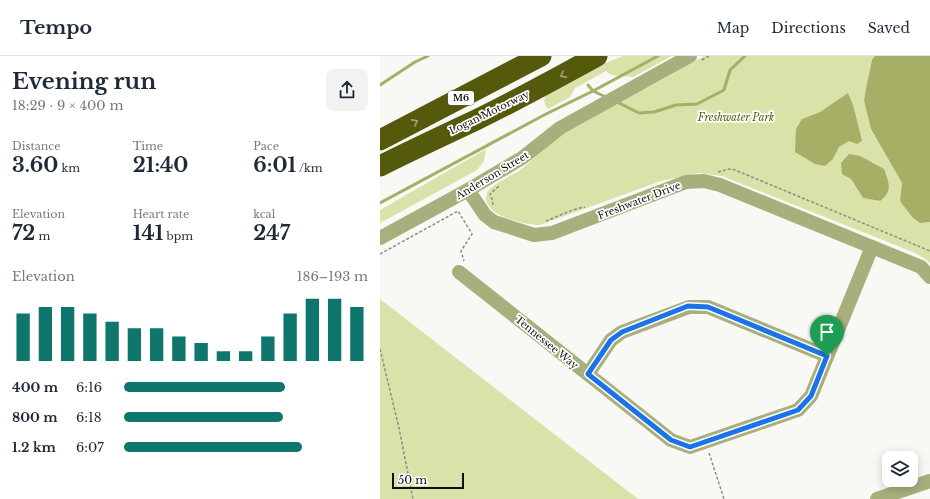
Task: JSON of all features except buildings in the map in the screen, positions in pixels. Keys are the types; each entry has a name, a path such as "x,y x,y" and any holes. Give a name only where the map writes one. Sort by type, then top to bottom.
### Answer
{"highway":[{"name":"M6","path":"380,140 541,56"},
{"name":"Logan Motorway","path":"380,166 540,88 597,56"}],"street":[{"name":"Anderson Street","path":"380,238 468,190 522,158 549,136 690,56"},
{"name":"Freshwater Drive","path":"468,190 484,215 494,222 534,236 552,233 686,182 704,181 720,185 921,267 930,277"},
{"name":"Tennessee Way","path":"459,272 671,440 690,447 798,410 811,396 872,247"},
{"path":"588,374 611,340 622,332 688,306 708,307 827,356"},
{"path":"877,499 930,481"}],"path":[{"path":"712,172 735,170 930,251"},
{"path":"490,194 495,209"},
{"path":"546,221 572,212 577,208 585,207"},
{"path":"380,254 458,211 472,234 461,251 464,262 459,272"},
{"path":"380,350 399,428 413,499"},
{"path":"705,442 724,499"}],"green space":[{"path":"623,56 672,56 633,77 611,75 606,71 575,88 570,97 548,109 544,101 546,95 601,65"},
{"name":"Freshwater Park","path":"704,56 875,56 872,60 864,101 871,129 902,183 901,201 912,217 920,223 930,222 930,263 913,252 722,176 699,173 661,181 540,225 515,221 496,213 490,207 486,201 487,193 492,187 519,171 562,135","holes":["848,94 849,141 839,147 833,159 802,119 820,112","851,179 880,201 863,198"]},
{"path":"486,149 484,161 477,170 380,223 380,210"},
{"path":"380,299 638,499 380,499"}],"shaded area":[{"path":"875,56 930,56 930,222 920,223 912,217 900,201 902,183 871,129 864,101 872,60"},
{"path":"848,93 853,105 862,141 857,144 849,141 839,147 833,159 825,166 815,164 795,152 796,129 802,119 820,112"},
{"path":"849,154 860,156 884,169 889,186 887,194 880,201 863,198 851,179 842,174 841,163"}],"waterway":[{"path":"380,85 415,62 428,56"},
{"path":"380,203 658,56"},
{"path":"617,102 639,113 654,112 676,105 697,104 724,90 730,70 745,56"},
{"path":"588,85 593,91 606,97"}],"route":[{"path":"688,306 708,307 827,356 811,396 798,410 690,447 671,440 588,374 611,340 622,332 688,306"}]}
